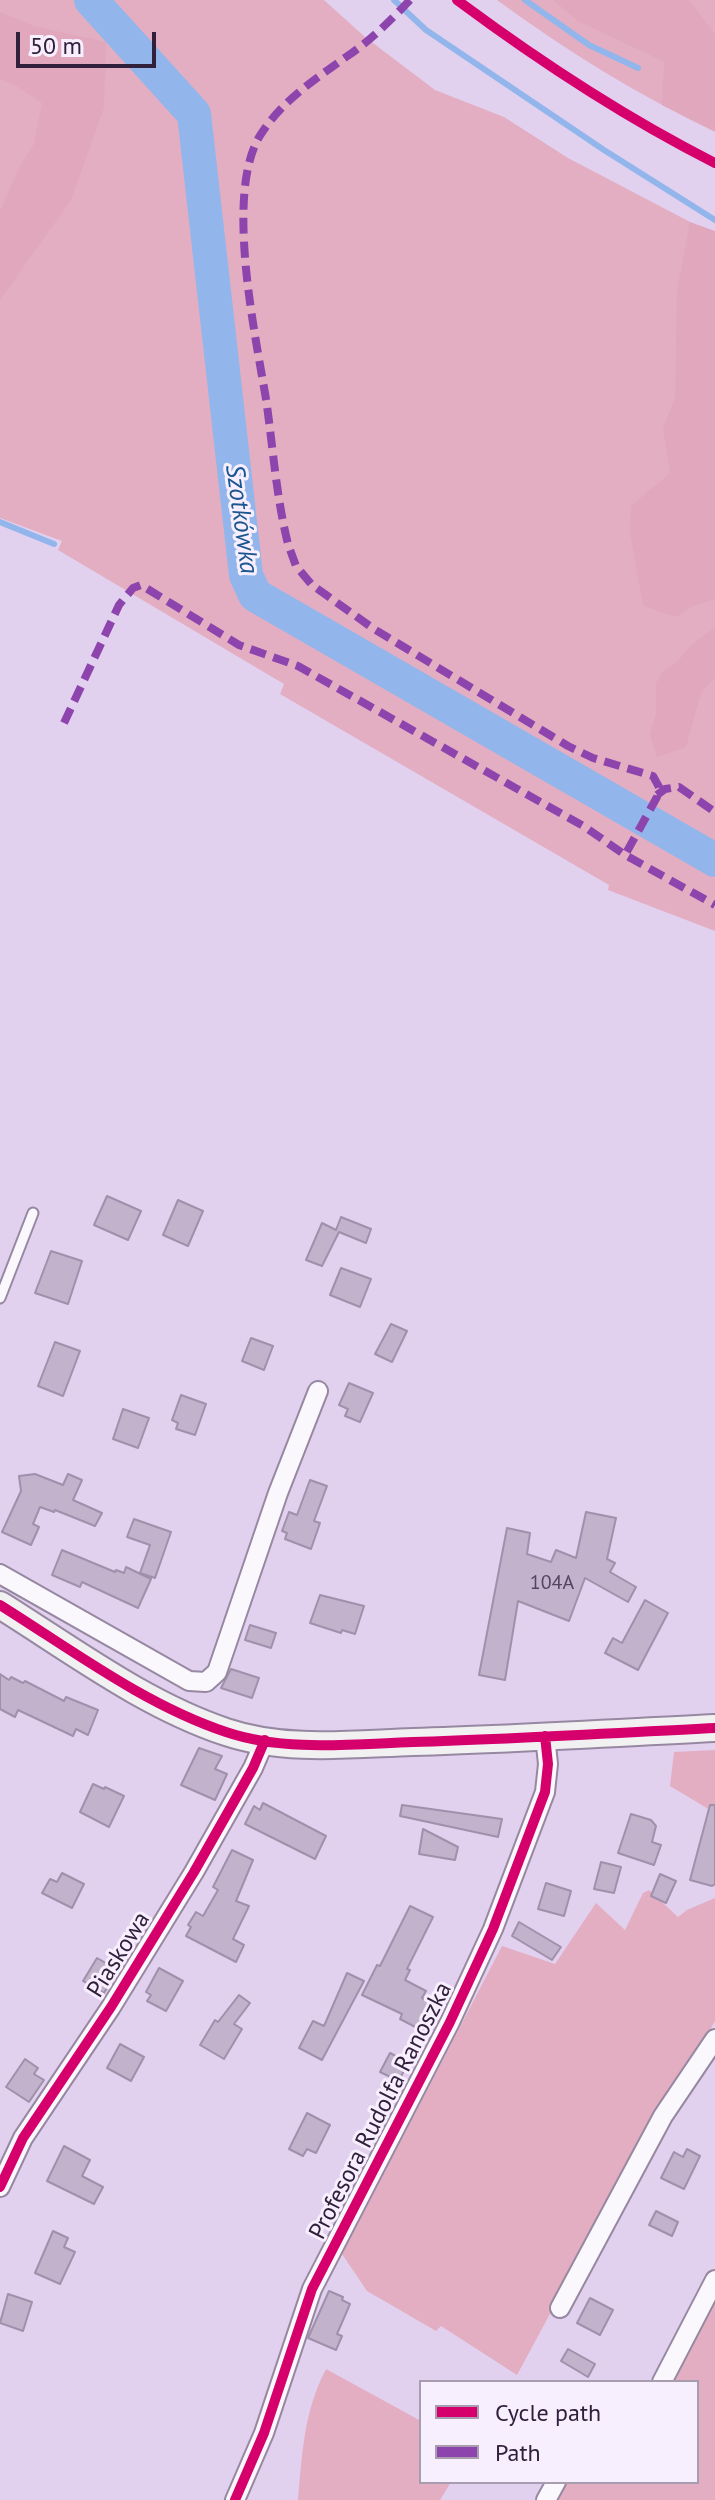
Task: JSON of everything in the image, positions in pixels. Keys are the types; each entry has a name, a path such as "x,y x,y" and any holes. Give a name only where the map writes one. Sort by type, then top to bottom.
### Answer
{"street":[{"path":"0,1574 189,1681 206,1682 217,1672 278,1493 318,1391"},
{"path":"0,1605 120,1680 185,1716 230,1733 265,1740 331,1744 715,1728"},
{"name":"Profesora Rudolfa Ranoszka","path":"235,2500 264,2433 312,2289 450,2022 493,1929 545,1792 548,1764 545,1736"},
{"name":"Piaskowa","path":"0,2187 23,2138 111,2007 194,1872 253,1768 265,1740"},
{"path":"559,2310 663,2116 715,2039"},
{"path":"663,2380 715,2280"}],"lane":[{"path":"0,1298 33,1213"}],"shaded area":[{"path":"0,0 324,0 365,37 435,90 504,117 568,158 715,235 715,931 608,890 609,885 280,694 284,684 58,550 62,541 0,518"},
{"path":"497,0 715,0 715,132 603,71"},
{"path":"553,0 689,0 715,34 715,131 662,105 664,62 578,21"},
{"path":"0,12 34,26 106,42 104,108 71,200 0,300 0,211 20,166 34,144 42,103 0,79"},
{"path":"690,222 715,231 715,599 693,606 676,617 643,606 630,532 631,506 670,473 663,429 675,397 677,291"},
{"path":"715,627 715,678 701,693 686,747 657,757 650,735 656,713 656,683 663,671"},
{"path":"715,1750 715,1813 670,1786 674,1752"},
{"path":"649,1890 678,1917 715,1898 715,2021 517,2375 441,2326 436,2331 367,2291 342,2254 502,1946 555,1964 596,1903 625,1930 643,1893"},
{"path":"715,2296 715,2500 538,2500 547,2484 699,2484 699,2380 672,2380"},
{"path":"326,2369 419,2420 419,2484 450,2484 440,2500 298,2500 303,2449"}],"building":[{"path":"107,1196 141,1211 128,1240 94,1225"},
{"path":"178,1200 203,1211 188,1246 163,1235"},
{"path":"341,1217 371,1229 366,1243 339,1232 322,1266 306,1260 322,1223 336,1230"},
{"path":"51,1251 82,1261 68,1304 35,1293"},
{"path":"341,1268 371,1279 360,1307 330,1295"},
{"path":"391,1324 407,1331 392,1362 375,1354"},
{"path":"251,1338 273,1346 264,1370 242,1361"},
{"path":"55,1342 80,1351 63,1396 38,1386"},
{"path":"349,1383 373,1393 360,1422 345,1416 348,1409 339,1405"},
{"path":"181,1395 206,1404 195,1435 176,1429 178,1423 172,1420"},
{"path":"123,1409 149,1418 138,1448 113,1439"},
{"path":"35,1474 63,1485 68,1474 82,1480 73,1500 102,1513 95,1526 40,1507 33,1524 39,1527 31,1545 2,1532 21,1491 19,1476"},
{"path":"310,1480 327,1486 314,1521 320,1523 311,1549 285,1539 287,1533 282,1531 289,1512 297,1515"},
{"path":"586,1512 616,1518 607,1559 615,1563 610,1572 636,1587 628,1602 585,1578 569,1621 518,1601 505,1680 479,1675 507,1528 530,1533 527,1554 551,1562 556,1550 576,1558"},
{"path":"134,1519 171,1532 155,1578 140,1573 150,1545 127,1537"},
{"path":"62,1550 115,1572 124,1573 126,1567 151,1579 138,1608 82,1582 80,1587 52,1575"},
{"path":"320,1595 364,1606 355,1634 310,1623"},
{"path":"645,1600 668,1613 638,1670 605,1653 613,1638 622,1643"},
{"path":"250,1625 276,1633 271,1648 245,1640"},
{"path":"231,1669 259,1678 252,1698 221,1688"},
{"path":"0,1674 9,1680 11,1677 23,1683 25,1681 64,1701 66,1697 98,1710 88,1735 76,1729 73,1736 18,1710 15,1717 0,1709"},
{"path":"199,1748 222,1756 215,1769 227,1774 215,1800 181,1785"},
{"path":"93,1784 124,1796 109,1827 80,1812"},
{"path":"263,1803 326,1836 315,1859 245,1824 254,1806 260,1810"},
{"path":"402,1805 502,1819 498,1837 400,1816"},
{"path":"710,1805 715,1805 715,1884 712,1886 690,1880"},
{"path":"631,1814 651,1820 656,1826 652,1842 661,1845 654,1865 618,1853"},
{"path":"423,1829 458,1847 455,1860 419,1854"},
{"path":"232,1850 253,1860 236,1901 249,1906 233,1939 244,1945 236,1962 186,1936 196,1912 203,1916 218,1890 213,1887"},
{"path":"601,1862 621,1867 614,1893 594,1889"},
{"path":"62,1873 84,1884 72,1908 42,1893 50,1879 57,1882"},
{"path":"660,1874 676,1881 666,1903 651,1896"},
{"path":"546,1883 571,1891 564,1916 538,1909"},
{"path":"410,1906 433,1917 407,1969 410,1970 405,1980 426,1991 422,1998 438,2007 423,2031 400,2019 402,2014 362,1995"},
{"path":"519,1922 561,1947 552,1960 512,1936"},
{"path":"97,1958 118,1970 104,1993 83,1981"},
{"path":"159,1968 183,1981 166,2011 147,2001 151,1995 146,1992"},
{"path":"347,1973 364,1981 322,2060 299,2048 313,2021 324,2026"},
{"path":"239,1995 250,2003 234,2024 242,2029 224,2059 200,2045 215,2020 218,2022"},
{"path":"120,2044 144,2057 131,2081 107,2068"},
{"path":"390,2053 408,2062 399,2081 380,2072"},
{"path":"25,2059 38,2068 34,2074 44,2080 29,2102 6,2087"},
{"path":"307,2113 330,2125 316,2153 307,2149 303,2156 289,2149"},
{"path":"64,2146 90,2160 82,2176 103,2187 94,2204 47,2181"},
{"path":"687,2149 700,2156 684,2189 661,2178 674,2152 683,2157"},
{"path":"656,2211 678,2222 672,2236 649,2225"},
{"path":"53,2231 68,2238 64,2247 75,2252 60,2284 35,2273"},
{"path":"329,2291 350,2304 337,2334 342,2336 336,2350 308,2338"},
{"path":"8,2294 32,2302 23,2331 0,2323"},
{"path":"590,2298 613,2310 600,2335 577,2323"},
{"path":"568,2349 595,2364 588,2377 561,2361"}],"waterway":[{"name":"Szotkówka","path":"91,0 194,114 246,575 255,595 715,860"},
{"path":"394,0 426,30 604,150 715,220"},
{"path":"525,0 589,45 638,68"},
{"path":"0,522 54,544"}],"marked path":[{"path":"410,0 372,37 289,101 269,122 250,159 243,225 246,263 288,544 296,566 312,585 374,629 568,746 593,758 653,776 659,787 657,797 625,855"},
{"path":"64,723 119,605 133,588 141,585 239,645 298,666 585,827 625,855 715,905"},
{"path":"657,795 665,789 679,787 715,812"}],"cycle path":[{"path":"457,0 583,87 715,163"},
{"path":"0,1605 138,1692 196,1721 248,1738 295,1744 343,1745 715,1728"},
{"path":"235,2500 264,2433 312,2289 450,2022 493,1929 545,1792 548,1764 545,1736"},
{"path":"0,2187 23,2138 111,2007 194,1872 253,1768 265,1740"}]}
